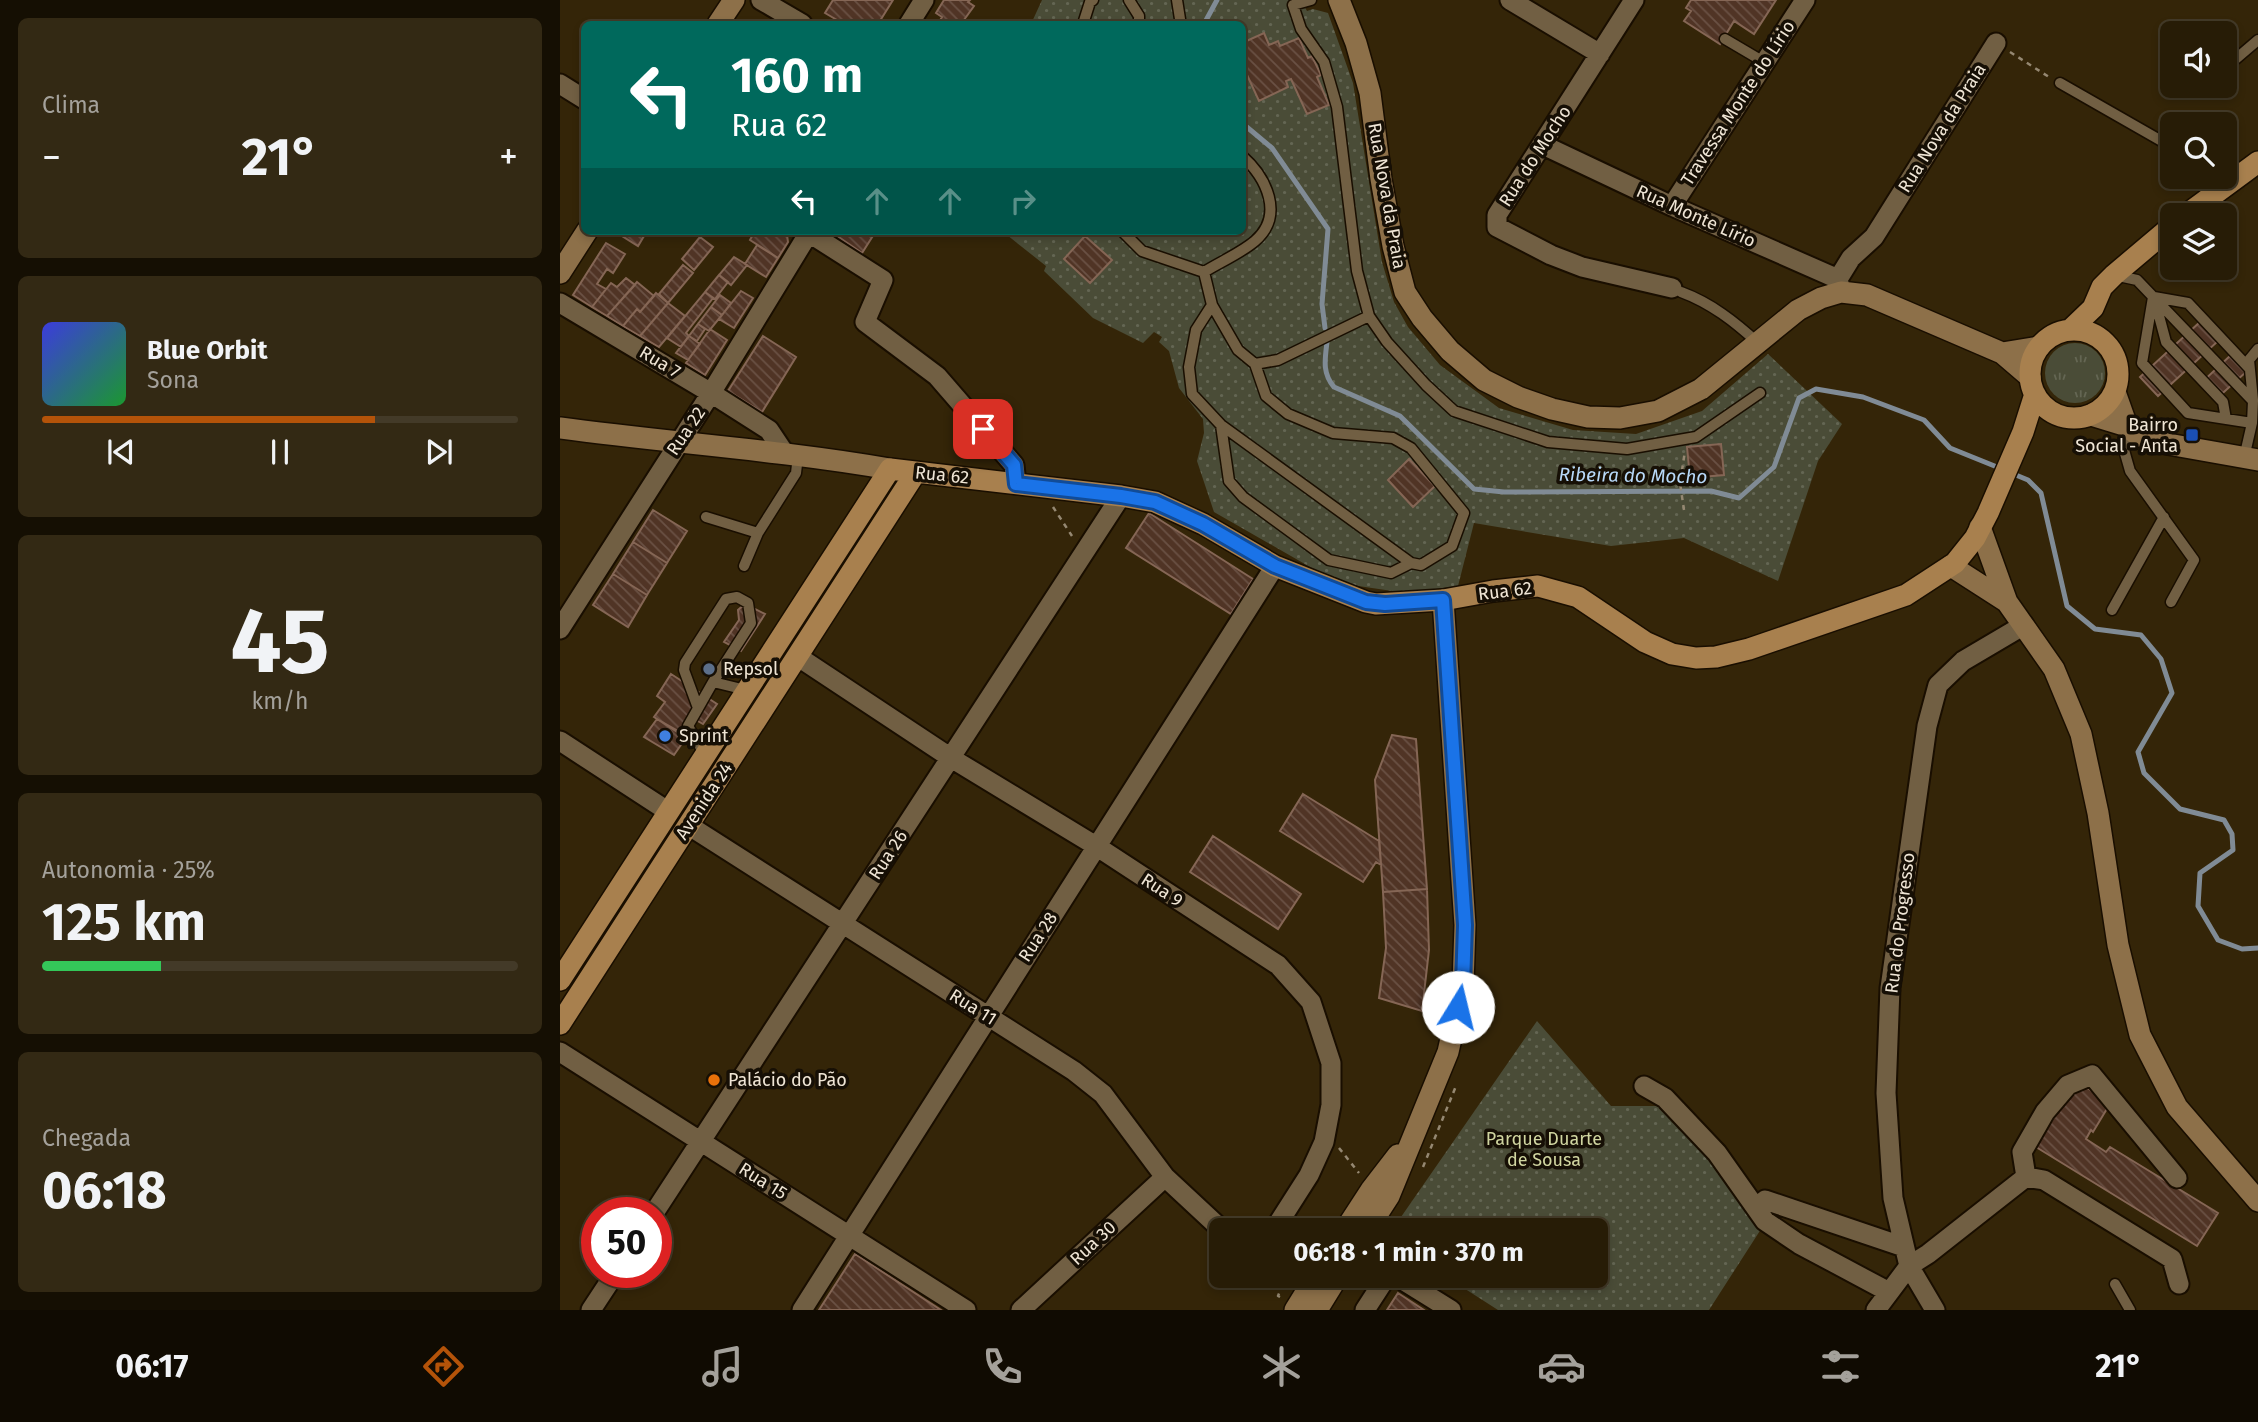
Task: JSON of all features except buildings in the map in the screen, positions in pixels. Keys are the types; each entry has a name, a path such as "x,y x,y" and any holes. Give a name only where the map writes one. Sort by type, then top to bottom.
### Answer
{"main road":[{"path":"2199,203 2217,187 2258,162"},
{"path":"2070,330 2093,308 2102,287 2160,236"},
{"path":"2093,308 2098,337"},
{"path":"2070,330 2084,331 2098,337 2107,345 2118,368 2115,392 2109,402 2091,415 2079,418 2055,414 2043,406 2032,386 2033,357 2039,347 2048,338 2070,330"},
{"name":"Rua 62","path":"890,469 1155,502 1203,524 1275,566 1366,602 1385,604 1443,600 1538,586 1578,597 1645,642 1672,654 1696,658 1716,657 1749,649 1906,595 1964,555 1991,506 2023,432 2032,386"},
{"path":"2023,432 2055,414"},
{"name":"Avenida 24","path":"560,980 890,469"},
{"name":"Avenida 24","path":"560,1024 916,472"}],"street":[{"path":"720,21 734,0"},
{"path":"761,0 797,21"},
{"path":"911,21 924,0"},
{"name":"Rua Nova da Praia","path":"1339,0 1356,43 1370,93 1381,179 1393,246 1405,292 1422,318 1450,351 1485,380 1518,397 1552,409 1588,416 1620,418 1658,411 1701,389 1798,310 1840,286 1851,258 1874,237 1996,43"},
{"path":"1510,0 1600,54"},
{"name":"Rua do Mocho","path":"1634,0 1497,215 1497,227 1551,256 1582,267 1676,290"},
{"name":"Travessa Monte do Lírio","path":"1672,206 1805,0"},
{"path":"560,84 581,97"},
{"name":"Rua Monte Lírio","path":"1543,145 1840,286"},
{"path":"560,273 584,235"},
{"name":"Rua 22","path":"560,629 680,443 806,235"},
{"path":"813,235 883,280 865,322 937,376 1014,465 1016,484"},
{"path":"1840,286 2002,353 2032,386"},
{"name":"Rua 7","path":"560,303 769,430 791,455"},
{"path":"2002,353 2039,347"},
{"path":"2115,392 2131,429"},
{"path":"2091,415 2131,429 2151,441 2251,459"},
{"name":"Rua 62","path":"560,428 890,469"},
{"name":"Rua 26","path":"664,1197 1121,496"},
{"path":"1980,527 2007,602 2054,669 2081,734 2098,813 2118,945 2140,1035 2177,1107 2258,1201"},
{"name":"Rua 28","path":"802,1310 1275,566"},
{"path":"1951,566 2007,602"},
{"path":"1375,1218 1389,1196 1448,1052 1463,985 1465,925 1443,600"},
{"name":"Rua do Progresso","path":"1935,1310 1907,1257 1894,1198 1886,1093 1890,988 1927,726 1938,685 1963,661 2024,625"},
{"name":"Rua 9","path":"797,656 951,758 1096,846 1278,965 1311,1002 1331,1063 1331,1105 1324,1142 1309,1175 1282,1218"},
{"path":"560,741 670,812"},
{"name":"Rua 11","path":"688,825 1074,1071 1103,1094 1165,1177 1209,1218"},
{"name":"Rua 15","path":"560,1052 966,1310"},
{"path":"2026,1177 2022,1152 2045,1112 2068,1085 2092,1075 2177,1178"},
{"path":"1644,1086 1665,1098 1717,1153 1765,1220 1799,1244 1889,1292"},
{"path":"1353,1218 1412,1137"},
{"name":"Rua 30","path":"1021,1310 1165,1177"},
{"path":"1765,1200 1907,1257 1928,1254 2026,1177 2044,1180 2172,1259 2179,1284"},
{"path":"1876,1310 1889,1292 1907,1257"},
{"path":"591,1310 605,1288"},
{"path":"1295,1310 1309,1288"},
{"path":"1317,1310 1331,1288"},
{"path":"1365,1310 1379,1288"},
{"path":"1415,1288 1451,1310"}],"lane":[{"path":"1084,21 1093,0"},
{"path":"1129,0 1139,16 1139,21"},
{"path":"1177,0 1180,21"},
{"path":"1311,0 1293,5 1301,29 1324,62 1337,107 1357,271 1368,316 1395,351 1454,411 1548,442 1627,449 1696,437 1760,393"},
{"path":"1725,39 1764,62"},
{"path":"2237,58 2258,40"},
{"path":"2060,83 2160,140"},
{"path":"1204,272 1256,240 1269,223 1270,195 1255,167 1246,159"},
{"path":"1126,235 1142,251 1204,272"},
{"path":"1204,272 1212,305 1238,350 1255,364 1266,396 1287,414 1333,433 1393,438 1411,448 1464,513 1452,546 1421,565 1411,563 1221,425 1192,394 1189,367 1196,330 1212,305"},
{"path":"2114,275 2137,280 2255,403"},
{"path":"1676,290 1694,296 1730,318 1758,343"},
{"path":"2154,297 2188,303 2249,368"},
{"path":"2154,297 2166,342 2223,402 2226,419"},
{"path":"2154,297 2142,363 2188,413 2252,423"},
{"path":"1255,364 1278,360 1368,316"},
{"path":"2251,459 2255,403 2249,360 2258,349"},
{"path":"1221,425 1229,481 1243,497 1329,560 1391,573 1411,563"},
{"path":"2131,429 2124,450 2130,471 2194,560 2171,602"},
{"path":"744,566 758,533 796,473 791,455"},
{"path":"705,517 758,533"},
{"path":"2112,610 2164,517"},
{"path":"698,708 684,670 685,663 726,599 737,597 748,603 751,623 688,726 705,755"},
{"path":"713,682 747,691"},
{"path":"2115,1284 2130,1310"}],"path":[{"path":"1996,43 2060,83"},
{"path":"1684,510 1680,483 1686,439"},
{"path":"1040,486 1076,542"},
{"path":"1326,1131 1371,1190"}],"green space":[{"path":"1042,0 1301,0 1307,11 1313,9 1328,13 1353,83 1382,262 1394,302 1408,327 1440,365 1499,408 1573,430 1636,434 1702,411 1768,354 1842,424 1818,461 1778,581 1684,538 1611,546 1474,523 1458,586 1406,593 1338,583 1214,512 1197,461 1204,433 1203,419 1179,388 1169,351 1159,342 1162,337 1154,332 1143,343 1093,318 1044,271 1046,266 1007,235 1246,235 1246,21 1032,21"},
{"path":"2075,343 2092,348 2100,356 2105,373 2100,390 2092,398 2075,403 2058,398 2050,390 2045,373 2050,356 2058,348"},
{"name":"Parque Duarte de Sousa","path":"1537,1021 1611,1106 1669,1106 1763,1226 1709,1310 1498,1310 1464,1288 1608,1288 1608,1218 1400,1218"}],"waterway":[{"name":"Ribeira do Mocho","path":"1206,21 1217,0"},
{"name":"Ribeira do Mocho","path":"1246,126 1272,148 1328,229 1322,304 1325,328"},
{"name":"Ribeira do Mocho","path":"1327,342 1326,371 1334,387 1400,416 1474,489 1504,492 1711,491 1739,498 1774,467 1799,398 1816,389 1863,397 1924,420 1950,448 2002,469"},
{"name":"Ribeira do Mocho","path":"2011,473 2028,480 2041,493 2067,606 2095,629 2141,635 2161,659 2172,693 2138,752 2144,773 2180,809 2224,820 2232,834 2233,850 2200,873 2198,906 2218,940 2242,949 2258,948"}],"place":[{"name":"Bairro Social - Anta","path":"2192,435"},
{"name":"Repsol","path":"709,669"},
{"name":"Sprint","path":"665,736"},
{"name":"Palácio do Pão","path":"714,1080"}],"route":[{"path":"983,429 1014,465 1016,484 1155,502 1203,524 1275,566 1366,602 1385,604 1443,600 1465,925 1463,985 1458,1007"}]}
